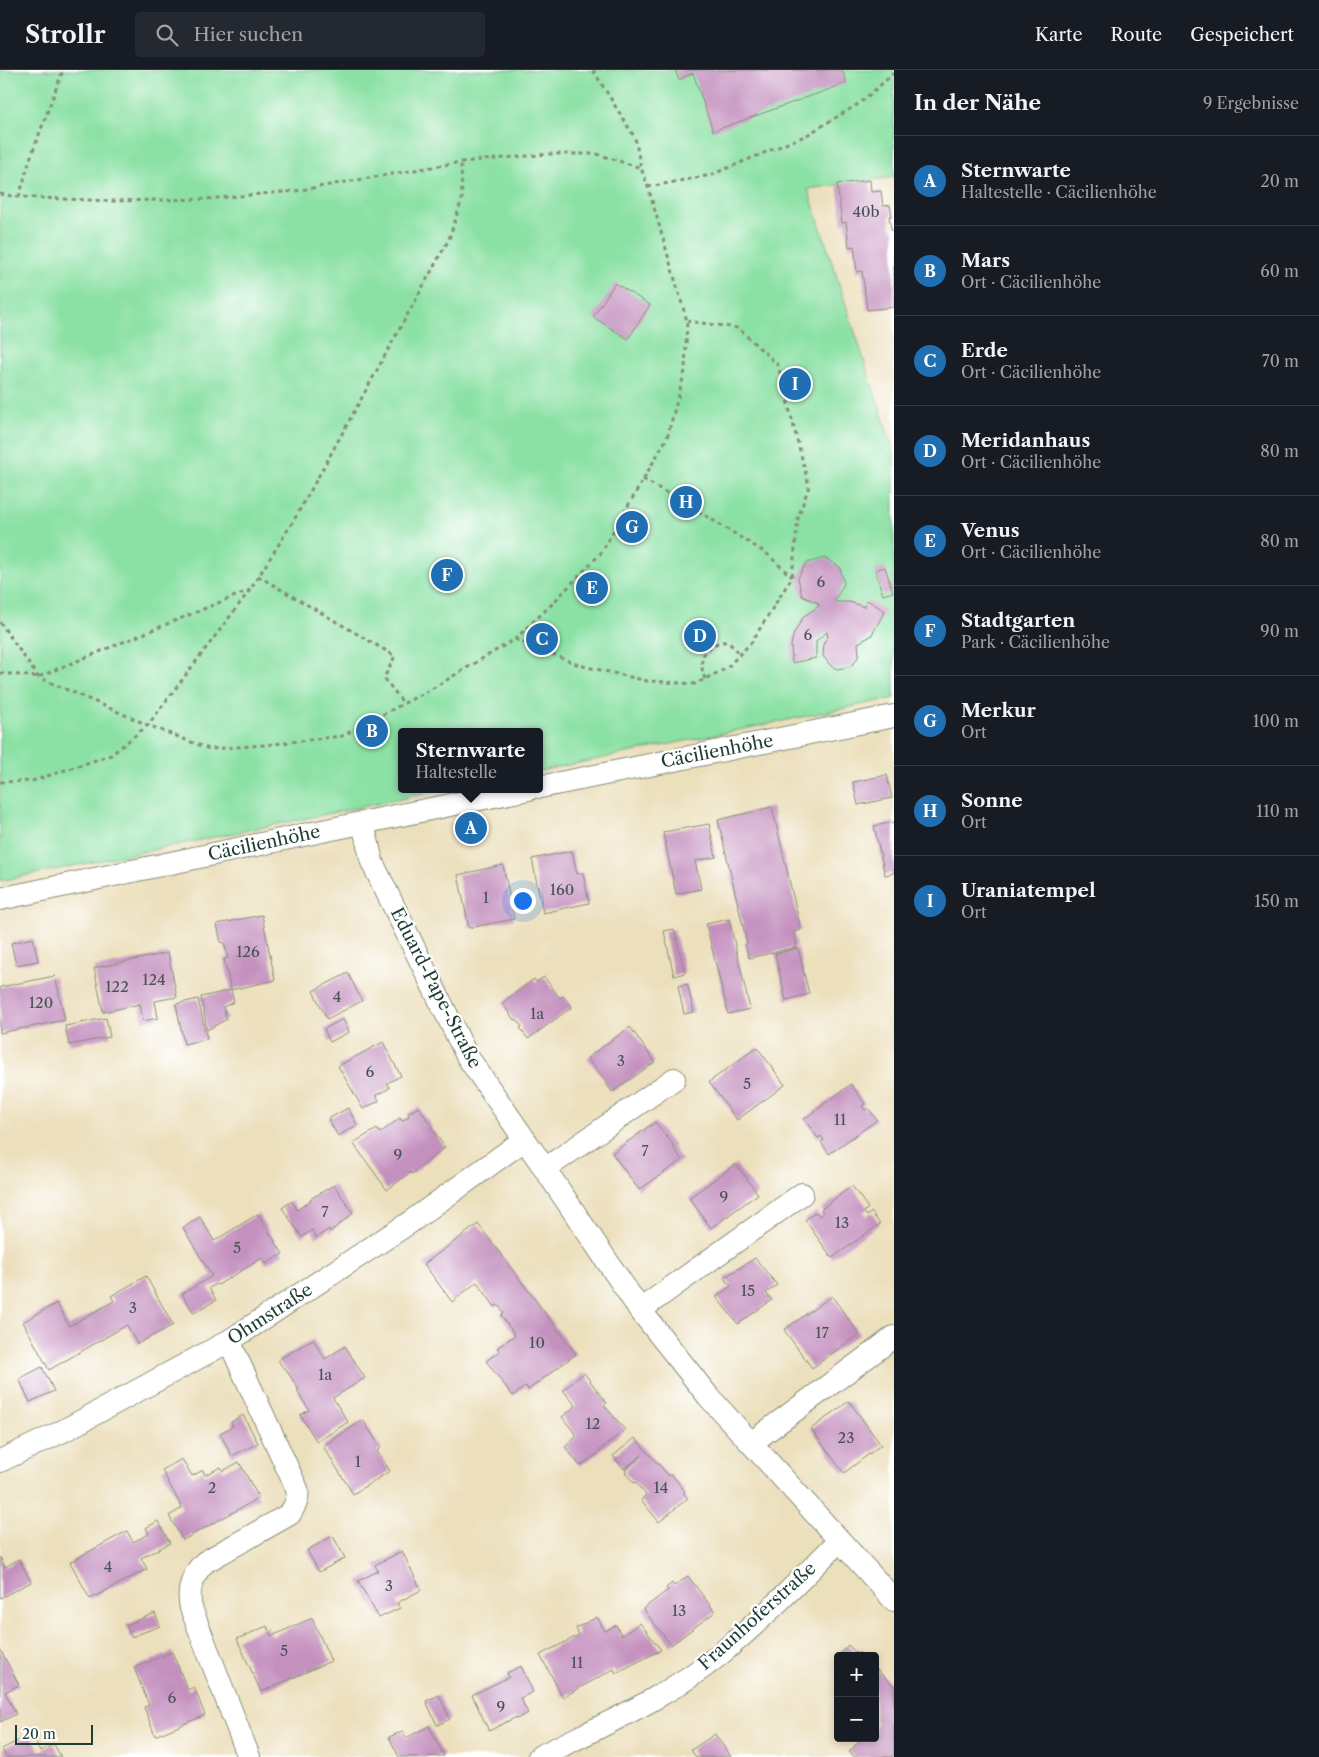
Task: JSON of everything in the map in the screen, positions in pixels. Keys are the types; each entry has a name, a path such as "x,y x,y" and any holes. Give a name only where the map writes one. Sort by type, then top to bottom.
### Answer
{"street":[{"name":"Cäcilienhöhe","path":"543,786 894,716"},
{"name":"Cäcilienhöhe","path":"0,899 509,793"},
{"name":"Eduard-Pape-Straße","path":"362,823 372,862 467,1056 640,1310 708,1396 894,1600"},
{"path":"545,1169 674,1079"},
{"name":"Ohmstraße","path":"0,1460 63,1431 229,1341 409,1223 524,1140"},
{"path":"640,1310 802,1194"},
{"path":"751,1443 894,1336"},
{"path":"229,1341 299,1496 290,1514 205,1562 199,1568 191,1584 189,1600 191,1608 249,1757"},
{"name":"Fraunhoferstraße","path":"539,1757 663,1694 717,1657 764,1615 839,1541"}],"path":[{"path":"19,197 30,160 63,70"},
{"path":"0,673 38,677 148,725 209,749 342,736 435,687 515,639 550,607 601,553 667,438 685,371 687,321 641,168 635,138 593,70"},
{"path":"648,187 711,175 807,135 860,103 894,73"},
{"path":"0,194 19,197 113,201 206,199 295,191 461,162 550,154 597,154 641,168"},
{"path":"0,782 32,781 111,755 148,725 250,590 294,520 449,239 462,199 461,162"},
{"path":"515,639 578,665 647,680 695,684 727,668 751,642 792,577 798,518 809,486 778,365 738,328 687,321"},
{"path":"643,479 766,553 792,577"},
{"path":"258,576 395,656 384,678 404,704"},
{"path":"38,677 250,590"},
{"path":"0,622 38,677"},
{"path":"704,679 701,662 703,654 708,648 721,642 726,642 740,654"}],"green space":[{"path":"0,70 894,70 894,177 808,189 894,452 894,698 543,770 543,728 398,728 398,793 429,793 0,881"}],"building":[{"path":"675,70 842,70 847,83 713,131 693,73 679,80"},
{"path":"870,180 871,192 881,191 883,206 890,205 892,216 889,216 891,230 894,230 894,307 867,310 862,271 857,272 854,246 849,247 846,222 842,223 837,184"},
{"path":"615,283 650,305 628,339 593,317"},
{"path":"795,375 801,378 804,384 801,390 795,393 789,390 786,384 789,378"},
{"path":"825,558 840,567 844,584 835,600 836,602 850,602 864,607 867,600 885,611 871,636 858,643 859,654 856,661 851,666 837,669 831,666 823,656 824,642 828,637 827,632 816,641 816,658 792,663 791,645 794,633 804,616 819,606 818,603 802,596 798,578 806,563"},
{"path":"885,567 893,592 883,595 875,570"},
{"path":"701,631 709,641 700,650 691,641"},
{"path":"887,775 892,798 858,805 853,782"},
{"path":"772,807 801,930 794,932 797,947 749,958 718,820"},
{"path":"894,822 894,873 885,875 874,826"},
{"path":"709,824 716,857 695,861 701,889 676,894 663,832"},
{"path":"572,851 577,874 583,873 589,903 543,913 532,859"},
{"path":"503,865 514,919 469,928 458,875"},
{"path":"262,915 275,980 231,990 224,959 228,958 224,942 221,943 217,924"},
{"path":"729,919 750,1009 728,1014 706,924"},
{"path":"674,929 685,973 674,976 664,931"},
{"path":"33,938 38,961 16,965 11,943"},
{"path":"798,948 809,994 786,1000 775,954"},
{"path":"168,953 177,997 155,1001 158,1018 143,1021 140,1004 103,1012 94,968"},
{"path":"348,973 362,1001 327,1019 313,991"},
{"path":"55,976 65,1020 0,1033 0,987"},
{"path":"544,977 560,998 563,996 572,1007 528,1039 520,1028 522,1027 516,1019 514,1020 502,1003 534,979 536,982"},
{"path":"687,984 694,1012 684,1014 678,986"},
{"path":"231,990 234,1002 223,1007 227,1019 207,1030 201,997"},
{"path":"198,999 207,1039 184,1044 176,1004"},
{"path":"106,1018 110,1037 69,1045 65,1026"},
{"path":"343,1019 349,1032 330,1042 324,1029"},
{"path":"630,1027 655,1062 612,1092 587,1058"},
{"path":"383,1042 401,1076 387,1083 390,1088 376,1095 379,1101 363,1109 338,1066"},
{"path":"757,1047 785,1085 737,1120 709,1082"},
{"path":"851,1084 865,1104 862,1106 865,1110 868,1108 877,1120 829,1154 821,1142 824,1140 821,1136 818,1138 804,1119"},
{"path":"419,1107 445,1147 412,1174 411,1172 387,1190 353,1143 377,1129 380,1133 400,1118 402,1121 409,1116 408,1113"},
{"path":"348,1108 357,1125 338,1136 328,1119"},
{"path":"655,1122 674,1146 682,1160 639,1190 612,1153"},
{"path":"736,1164 758,1194 711,1228 689,1198"},
{"path":"334,1185 353,1213 330,1232 329,1229 316,1238 312,1230 302,1237 282,1208 292,1201 297,1210 310,1199"},
{"path":"852,1186 868,1208 864,1212 867,1216 871,1212 880,1224 832,1258 805,1220 816,1212 819,1216 824,1213 821,1209"},
{"path":"258,1214 283,1254 266,1264 262,1258 218,1285 209,1288 216,1300 194,1313 182,1294 212,1276 183,1228 200,1217 214,1241"},
{"path":"478,1224 576,1354 528,1390 526,1386 513,1396 486,1361 500,1351 497,1348 515,1335 501,1315 504,1313 498,1305 495,1307 477,1282 452,1302 424,1264"},
{"path":"755,1258 777,1285 766,1293 772,1300 738,1324 716,1297 731,1286 724,1278"},
{"path":"146,1276 173,1325 137,1344 127,1325 49,1370 23,1322 57,1303 69,1326 114,1301 111,1296"},
{"path":"832,1296 859,1334 812,1368 784,1330"},
{"path":"313,1339 325,1359 345,1346 365,1378 333,1398 348,1422 317,1442 300,1415 309,1410 297,1391 299,1390 278,1360"},
{"path":"42,1367 54,1391 30,1402 19,1379"},
{"path":"584,1373 607,1403 604,1405 625,1430 600,1450 600,1452 580,1466 565,1447 577,1436 562,1417 576,1406 563,1390"},
{"path":"849,1401 881,1445 844,1473 811,1429"},
{"path":"243,1415 258,1443 232,1456 220,1433 233,1426 231,1422"},
{"path":"363,1420 381,1448 377,1451 390,1471 353,1494 323,1446"},
{"path":"635,1438 669,1476 671,1474 685,1491 683,1493 688,1498 659,1522 641,1500 646,1495 625,1473 627,1472 625,1470 642,1455 624,1469 613,1456"},
{"path":"182,1459 192,1476 203,1470 205,1475 221,1467 223,1471 239,1462 259,1498 183,1540 169,1516 182,1508 162,1470"},
{"path":"158,1521 170,1543 141,1558 147,1569 90,1599 70,1562 127,1531 133,1542 149,1534 146,1528"},
{"path":"333,1536 345,1558 319,1572 307,1550"},
{"path":"402,1551 421,1590 397,1603 400,1608 379,1618 358,1581 378,1571 375,1565"},
{"path":"0,1557 5,1567 19,1559 31,1582 0,1598"},
{"path":"688,1576 715,1612 671,1645 643,1609 668,1590 666,1588 672,1583 674,1586"},
{"path":"155,1613 160,1626 131,1637 126,1625"},
{"path":"597,1617 605,1631 616,1625 622,1636 640,1623 661,1650 616,1673 614,1669 563,1697 540,1655 579,1635 576,1628"},
{"path":"312,1618 331,1661 261,1692 237,1639 267,1626 272,1636"},
{"path":"848,1645 855,1652 842,1652"},
{"path":"0,1649 19,1685 5,1692 16,1714 0,1722"},
{"path":"172,1652 188,1690 194,1687 205,1715 155,1736 144,1707 149,1705 134,1668"},
{"path":"521,1666 533,1692 520,1698 528,1713 489,1731 472,1695 509,1677 507,1673"},
{"path":"879,1672 894,1686 894,1754 891,1757 855,1757 849,1752 858,1742 879,1742"},
{"path":"439,1695 450,1719 437,1725 426,1701"},
{"path":"429,1726 444,1756 399,1757 389,1737 403,1731 406,1738"},
{"path":"31,1734 40,1751 54,1744 61,1757 6,1757 2,1749"},
{"path":"715,1734 731,1757 696,1757 691,1750"}],"place":[{"name":"Uraniatempel","path":"795,384"},
{"name":"Sonne","path":"686,502"},
{"name":"Merkur","path":"632,527"},
{"name":"Stadtgarten","path":"447,575"},
{"name":"Venus","path":"592,588"},
{"name":"Meridanhaus","path":"700,636"},
{"name":"Erde","path":"542,639"},
{"name":"Mars","path":"372,731"},
{"name":"Sternwarte","path":"471,828"}]}
